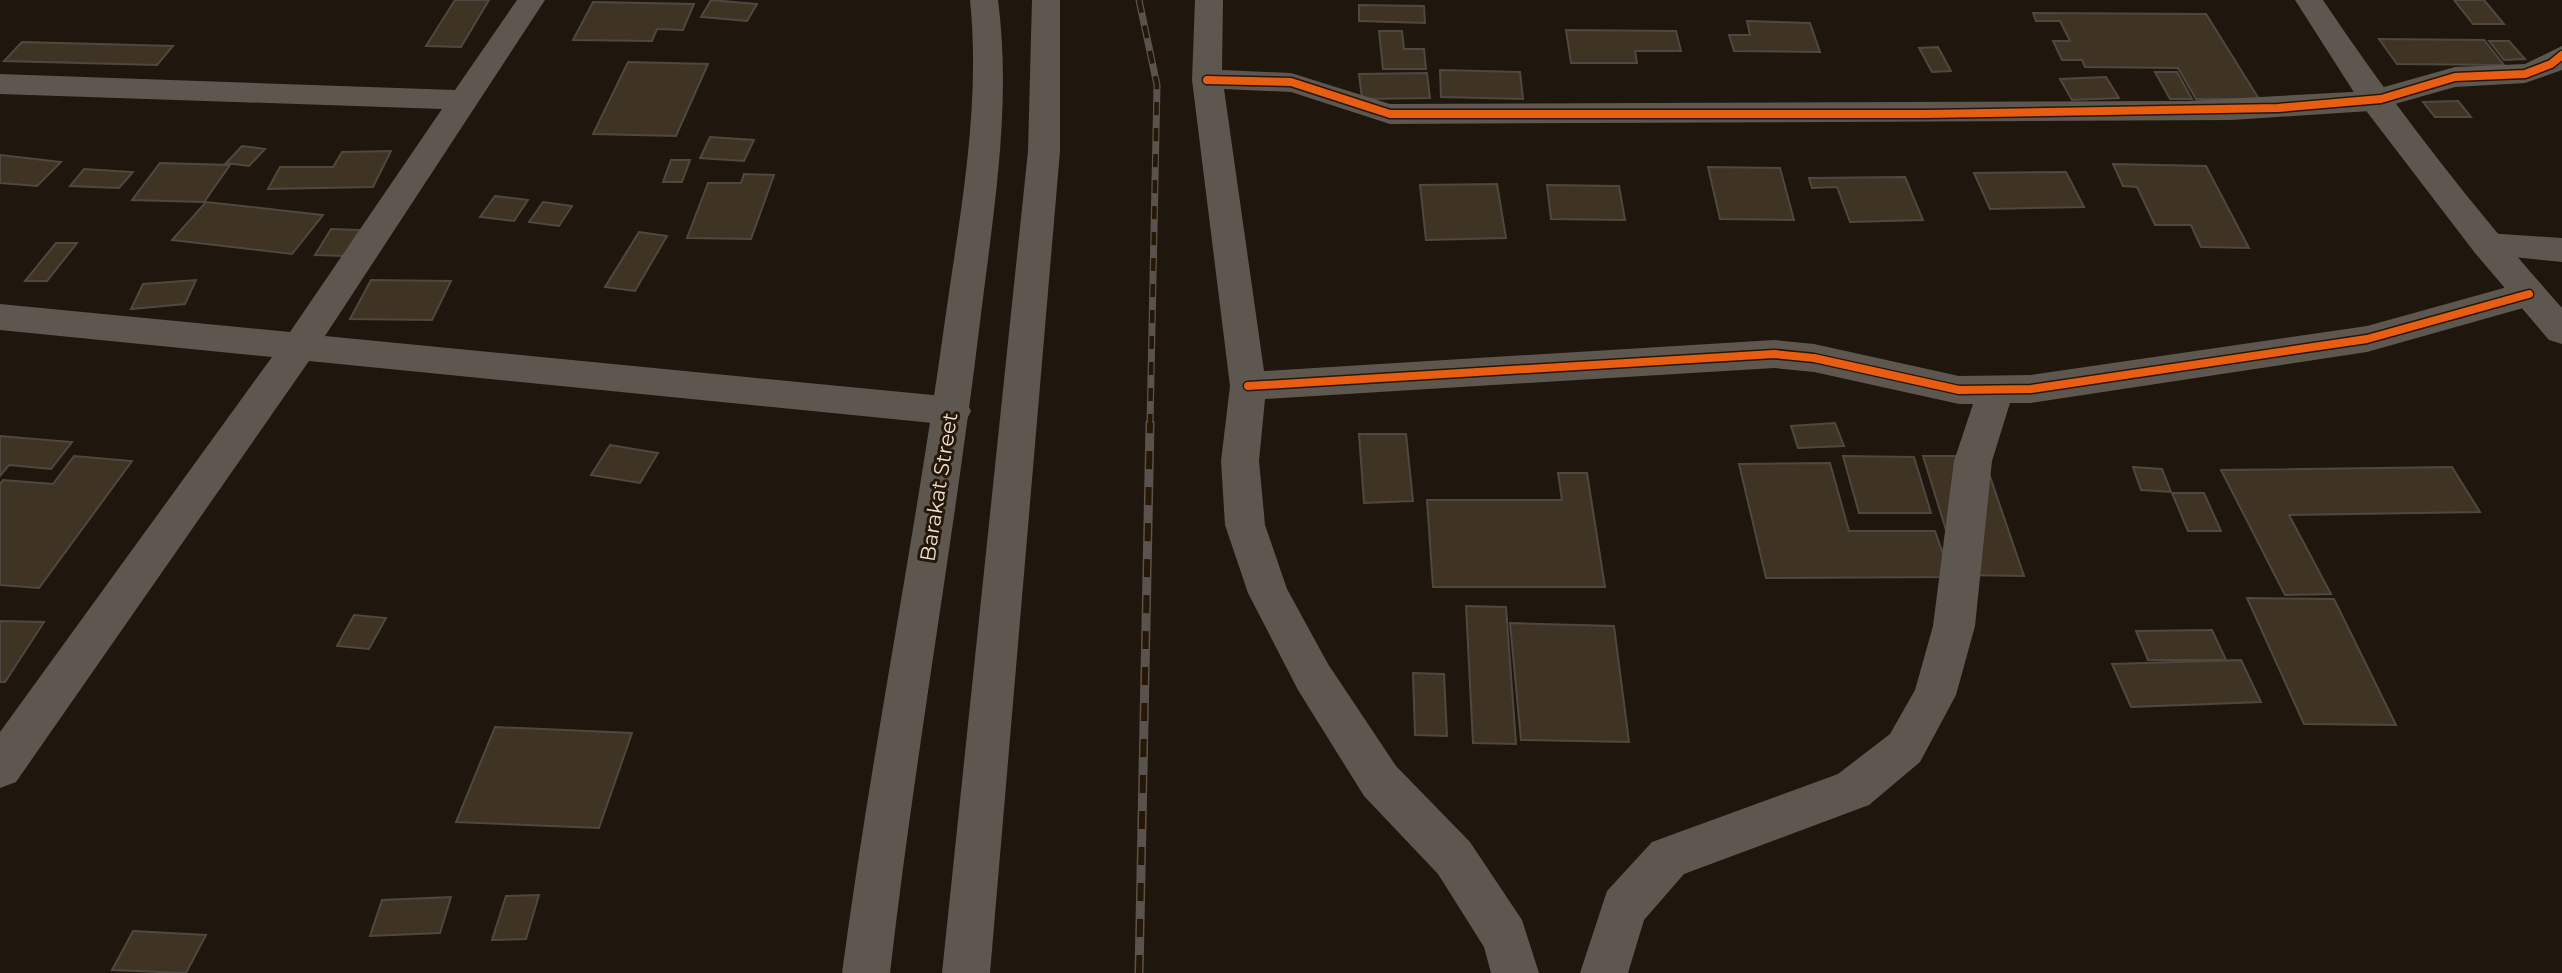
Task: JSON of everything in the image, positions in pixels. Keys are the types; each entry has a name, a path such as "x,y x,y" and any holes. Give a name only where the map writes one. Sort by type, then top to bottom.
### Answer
{"street":[{"path":"0,768 299,347 531,0"},
{"name":"Barakat Street","path":"866,973 881,835 953,411 990,87 984,0"},
{"path":"966,973 1044,151 1046,0"},
{"path":"1209,0 1207,80 1248,386 1240,461 1245,525 1268,593 1313,677 1380,781 1454,858 1505,937 1515,973"},
{"path":"2309,0 2375,101 2487,245 2562,331"},
{"path":"1207,80 1264,78 1291,83 1355,106 1390,114 2104,111 2297,107 2375,101 2432,81 2460,77 2522,75 2544,70 2562,55"},
{"path":"0,84 463,100"},
{"path":"2487,245 2562,250"},
{"path":"1248,386 1773,354 1814,358 1947,388 1995,391 2031,389 2140,370 2367,339 2529,294"},
{"path":"0,317 953,411"},
{"path":"1604,973 1623,907 1668,858 1853,790 1905,748 1935,695 1954,626 1973,461 1995,391"}],"building":[{"path":"455,0 489,0 461,47 426,46"},
{"path":"711,0 757,4 747,21 701,17"},
{"path":"2454,0 2484,0 2504,24 2473,24"},
{"path":"593,2 694,4 683,30 657,29 652,41 573,40"},
{"path":"1359,5 1424,6 1425,23 1359,21"},
{"path":"2033,13 2206,14 2259,99 2196,99 2178,68 2085,67 2082,60 2062,60 2053,41 2070,41 2060,21 2036,21"},
{"path":"1747,21 1810,23 1820,52 1734,51 1729,35 1750,35"},
{"path":"1566,30 1676,31 1681,51 1635,51 1637,63 1571,63"},
{"path":"1379,31 1402,31 1404,49 1424,49 1426,69 1383,69"},
{"path":"2379,39 2484,40 2504,65 2397,64"},
{"path":"2489,41 2509,41 2525,59 2504,60"},
{"path":"22,42 173,46 157,65 4,61"},
{"path":"1938,47 1951,71 1932,72 1919,48"},
{"path":"628,62 708,64 676,136 593,134"},
{"path":"1440,70 1520,72 1523,99 1441,97"},
{"path":"2155,72 2177,72 2192,99 2170,99"},
{"path":"1427,73 1430,98 1362,99 1359,74"},
{"path":"2106,77 2119,98 2072,100 2060,79"},
{"path":"2458,101 2471,117 2435,117 2423,102"},
{"path":"710,137 754,140 744,161 700,158"},
{"path":"242,146 265,149 249,166 226,163"},
{"path":"391,151 373,187 268,189 280,167 333,167 342,152"},
{"path":"0,155 61,162 37,186 0,183"},
{"path":"671,160 690,160 682,182 663,182"},
{"path":"160,163 230,165 204,202 132,200"},
{"path":"2113,164 2206,166 2249,248 2201,247 2191,225 2155,225 2137,187 2123,186"},
{"path":"1708,167 1780,168 1794,220 1720,219"},
{"path":"84,169 133,172 119,188 70,186"},
{"path":"2066,172 2084,207 1990,209 1974,173"},
{"path":"744,174 774,175 751,239 687,238 708,183 741,183"},
{"path":"1905,177 1923,220 1850,222 1837,187 1812,188 1809,178"},
{"path":"1497,184 1506,238 1426,240 1420,185"},
{"path":"1547,185 1619,186 1625,220 1551,219"},
{"path":"495,196 528,200 514,221 480,217"},
{"path":"206,202 323,215 292,254 172,240"},
{"path":"543,202 572,206 559,226 529,222"},
{"path":"331,229 360,230 344,256 315,255"},
{"path":"639,232 667,236 635,291 605,287"},
{"path":"56,243 77,243 47,281 25,281"},
{"path":"196,280 185,304 131,309 143,284"},
{"path":"371,280 451,281 432,320 350,319"},
{"path":"1835,423 1844,446 1798,448 1791,426"},
{"path":"1359,434 1406,434 1413,501 1364,503"},
{"path":"0,436 72,442 51,469 9,465 0,476"},
{"path":"610,445 658,453 640,483 591,475"},
{"path":"74,456 132,461 39,588 0,585 0,484 3,480 53,484"},
{"path":"1843,456 1914,457 1931,513 1859,513"},
{"path":"1923,456 1983,456 2024,576 1960,575"},
{"path":"1830,463 1849,531 1935,531 1951,577 1766,578 1739,464"},
{"path":"2133,467 2162,469 2171,492 2141,490"},
{"path":"2452,467 2480,512 2289,515 2331,594 2285,595 2221,470"},
{"path":"1558,473 1587,473 1605,587 1433,587 1427,500 1562,500"},
{"path":"2172,493 2204,493 2221,531 2188,531"},
{"path":"2247,598 2334,599 2396,725 2304,724"},
{"path":"1466,606 1506,607 1516,744 1473,743"},
{"path":"354,615 386,618 369,649 337,646"},
{"path":"0,621 44,622 5,682 0,682"},
{"path":"1510,623 1614,626 1629,742 1521,740"},
{"path":"2212,630 2226,660 2148,660 2136,631"},
{"path":"2241,660 2261,702 2131,707 2112,664"},
{"path":"1413,673 1444,674 1447,736 1415,735"},
{"path":"495,727 632,733 599,828 456,822"},
{"path":"539,895 526,939 492,940 506,896"},
{"path":"451,897 440,933 370,936 382,900"},
{"path":"133,931 206,935 186,973 112,970"}],"railway":[{"path":"1139,0 1157,85 1150,425"},
{"path":"1139,973 1150,423"}],"cycle path":[{"path":"1207,80 1255,79 1291,82 1390,114 2186,111 2370,101 2455,77 2525,74 2551,64 2562,55"},
{"path":"1248,386 1774,354 1814,358 1959,390 2031,389 2367,339 2529,294"}]}
